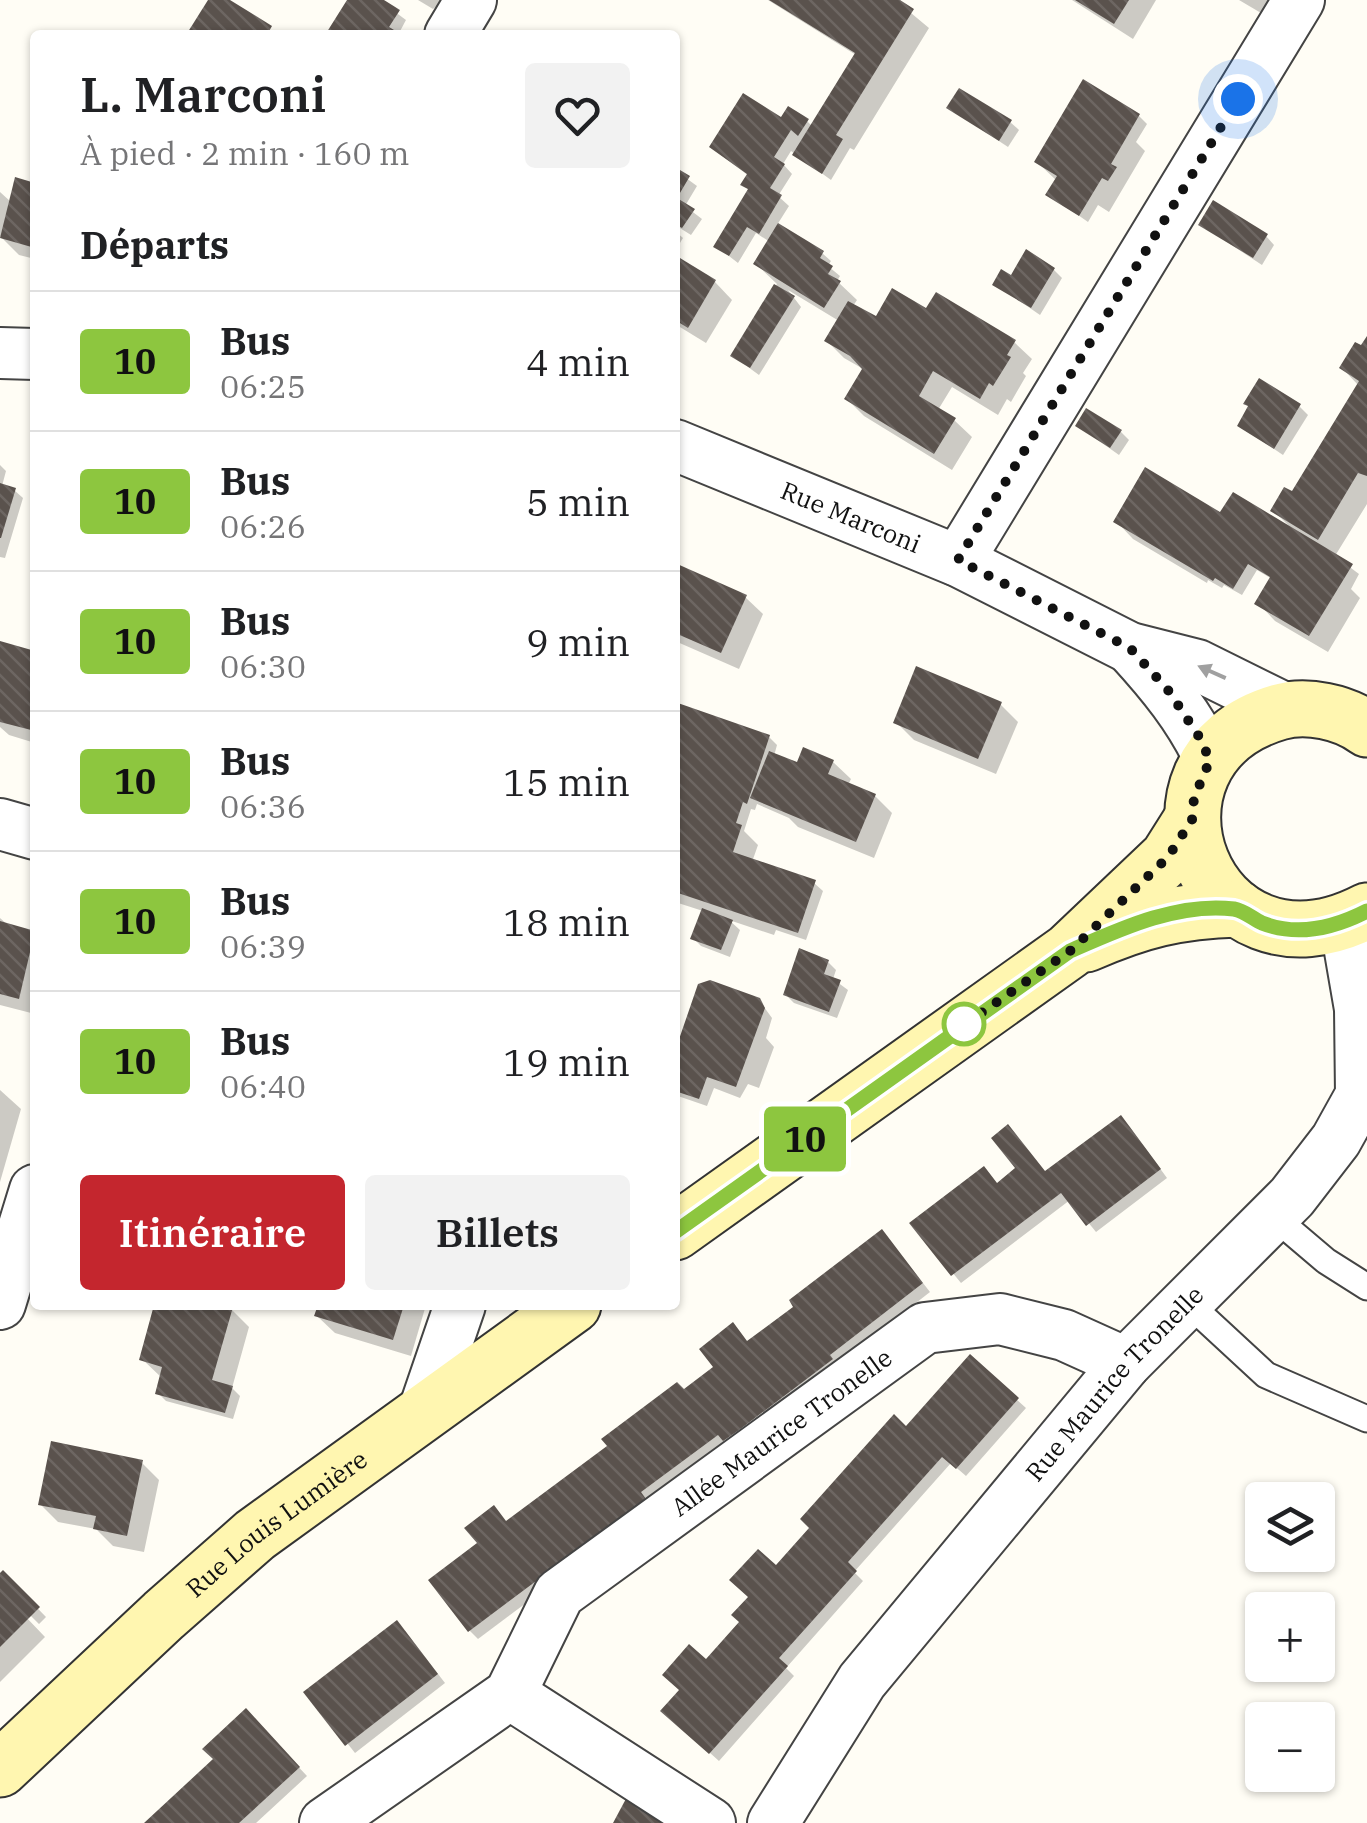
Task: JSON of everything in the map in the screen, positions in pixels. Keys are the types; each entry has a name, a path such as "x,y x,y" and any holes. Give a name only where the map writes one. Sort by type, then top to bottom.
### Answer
{"main road":[{"path":"1356,916 1318,930 1290,930 1262,923 1238,909 1204,870 1192,820 1194,798 1210,760 1230,736 1258,718 1288,710 1326,710 1365,726"},
{"path":"680,1228 1070,951 1168,857 1192,820"},
{"path":"1070,951 1138,922 1200,910 1238,909"},
{"name":"Rue Louis Lumière","path":"0,1768 150,1628 256,1536 566,1310"}],"street":[{"path":"453,30 471,0"},
{"path":"958,560 1299,0"},
{"path":"0,353 30,354"},
{"name":"Rue Marconi","path":"680,446 958,560 1130,648 1198,665 1288,710"},
{"name":"Rue Marconi","path":"1130,648 1168,690 1210,760"},
{"path":"0,824 30,833"},
{"name":"Rue Maurice Tronelle","path":"772,1823 862,1681 1126,1364 1273,1216 1336,1140 1361,1094 1356,916"},
{"path":"0,1304 30,1206"},
{"path":"423,1413 458,1310"},
{"name":"Allée Maurice Tronelle","path":"325,1823 510,1694 559,1594 926,1328 1000,1319 1064,1335 1126,1364"},
{"path":"510,1694 710,1823"}],"lane":[{"path":"1273,1216 1326,1261 1367,1287"},
{"path":"1187,1302 1266,1374 1367,1419"}],"building":[{"path":"208,0 230,0 272,26 270,30 189,30"},
{"path":"347,0 384,0 400,10 389,27 394,30 328,30"},
{"path":"769,0 900,0 914,9 836,135 843,139 822,174 792,155 855,53"},
{"path":"1075,0 1129,0 1114,24"},
{"path":"1083,79 1140,114 1111,164 1117,167 1108,181 1102,178 1079,216 1045,195 1057,176 1034,162"},
{"path":"959,88 1012,120 999,141 946,108"},
{"path":"743,93 781,117 788,106 809,119 798,136 791,130 774,157 785,164 770,188 782,195 759,234 747,227 729,256 713,247 748,189 740,185 747,174 709,147"},
{"path":"680,170 690,176 680,193"},
{"path":"15,177 30,182 30,247 0,238"},
{"path":"680,200 695,209 680,227"},
{"path":"1213,200 1268,234 1253,258 1198,225"},
{"path":"778,223 824,251 820,258 833,266 828,274 841,281 824,308 753,264"},
{"path":"1026,249 1055,268 1031,308 992,285 1001,269 1011,275"},
{"path":"680,258 716,280 688,328 680,323"},
{"path":"774,284 795,296 750,368 730,356"},
{"path":"892,288 926,308 936,292 1016,340 1007,355 1011,357 980,399 933,371 919,396 956,418 934,454 844,399 862,369 850,356 824,341 848,301 876,316"},
{"path":"1367,336 1367,476 1358,473 1318,540 1270,511 1284,487 1292,491 1359,381 1339,368 1355,342 1361,345"},
{"path":"1259,378 1301,404 1274,449 1237,426 1248,406 1243,404"},
{"path":"1086,408 1122,430 1110,448 1075,426"},
{"path":"1145,467 1220,512 1233,492 1353,564 1309,636 1254,604 1270,577 1248,564 1233,589 1113,522"},
{"path":"0,483 16,488 1,538 0,538"},
{"path":"680,565 747,595 721,653 680,635"},
{"path":"0,641 30,650 30,730 0,722"},
{"path":"916,666 1002,702 978,759 893,723"},
{"path":"680,704 770,735 747,804 743,802 736,823 742,825 733,852 816,880 798,933 680,894"},
{"path":"803,747 834,760 828,774 876,794 856,842 750,798 769,751 797,762"},
{"path":"702,908 733,920 721,950 690,939"},
{"path":"0,921 30,930 30,952 19,999 0,994"},
{"path":"799,948 829,960 824,974 841,980 829,1012 783,995"},
{"path":"710,980 760,998 765,1008 736,1087 707,1077 699,1099 680,1093 680,1036 698,984"},
{"path":"1121,1115 1161,1169 1086,1226 1061,1193 951,1276 909,1223 984,1166 997,1183 1015,1168 991,1138 1008,1124 1045,1171"},
{"path":"882,1229 923,1283 830,1355 833,1359 739,1430 723,1441 718,1435 641,1492 646,1499 468,1632 428,1580 477,1543 464,1528 494,1505 506,1521 607,1446 601,1439 677,1382 684,1389 713,1367 699,1349 733,1322 747,1341 793,1307 789,1300"},
{"path":"153,1310 232,1310 212,1380 233,1386 225,1413 155,1394 162,1367 139,1360"},
{"path":"316,1310 402,1310 393,1340 314,1316"},
{"path":"970,1354 1019,1398 956,1469 942,1457 848,1562 857,1571 779,1658 788,1666 709,1754 660,1711 679,1690 662,1675 689,1644 706,1659 739,1622 731,1615 748,1597 729,1580 758,1549 776,1565 809,1528 800,1519 894,1414 906,1426"},
{"path":"51,1441 143,1460 127,1536 93,1529 96,1516 38,1505"},
{"path":"3,1570 40,1607 0,1647 0,1573"},
{"path":"397,1620 438,1674 345,1746 303,1692"},
{"path":"246,1708 300,1767 239,1823 144,1823 213,1759 202,1749"},
{"path":"628,1795 682,1823 613,1823"}],"bus line":[{"name":"10","path":"680,1228 1070,951 1138,922 1200,910 1238,909 1262,923 1290,930 1318,930 1367,911"}],"route":[{"path":"964,1024 951,1034 1070,951 1168,857 1192,820 1194,798 1210,760 1168,690 1130,648 958,560 1238,99"}]}
